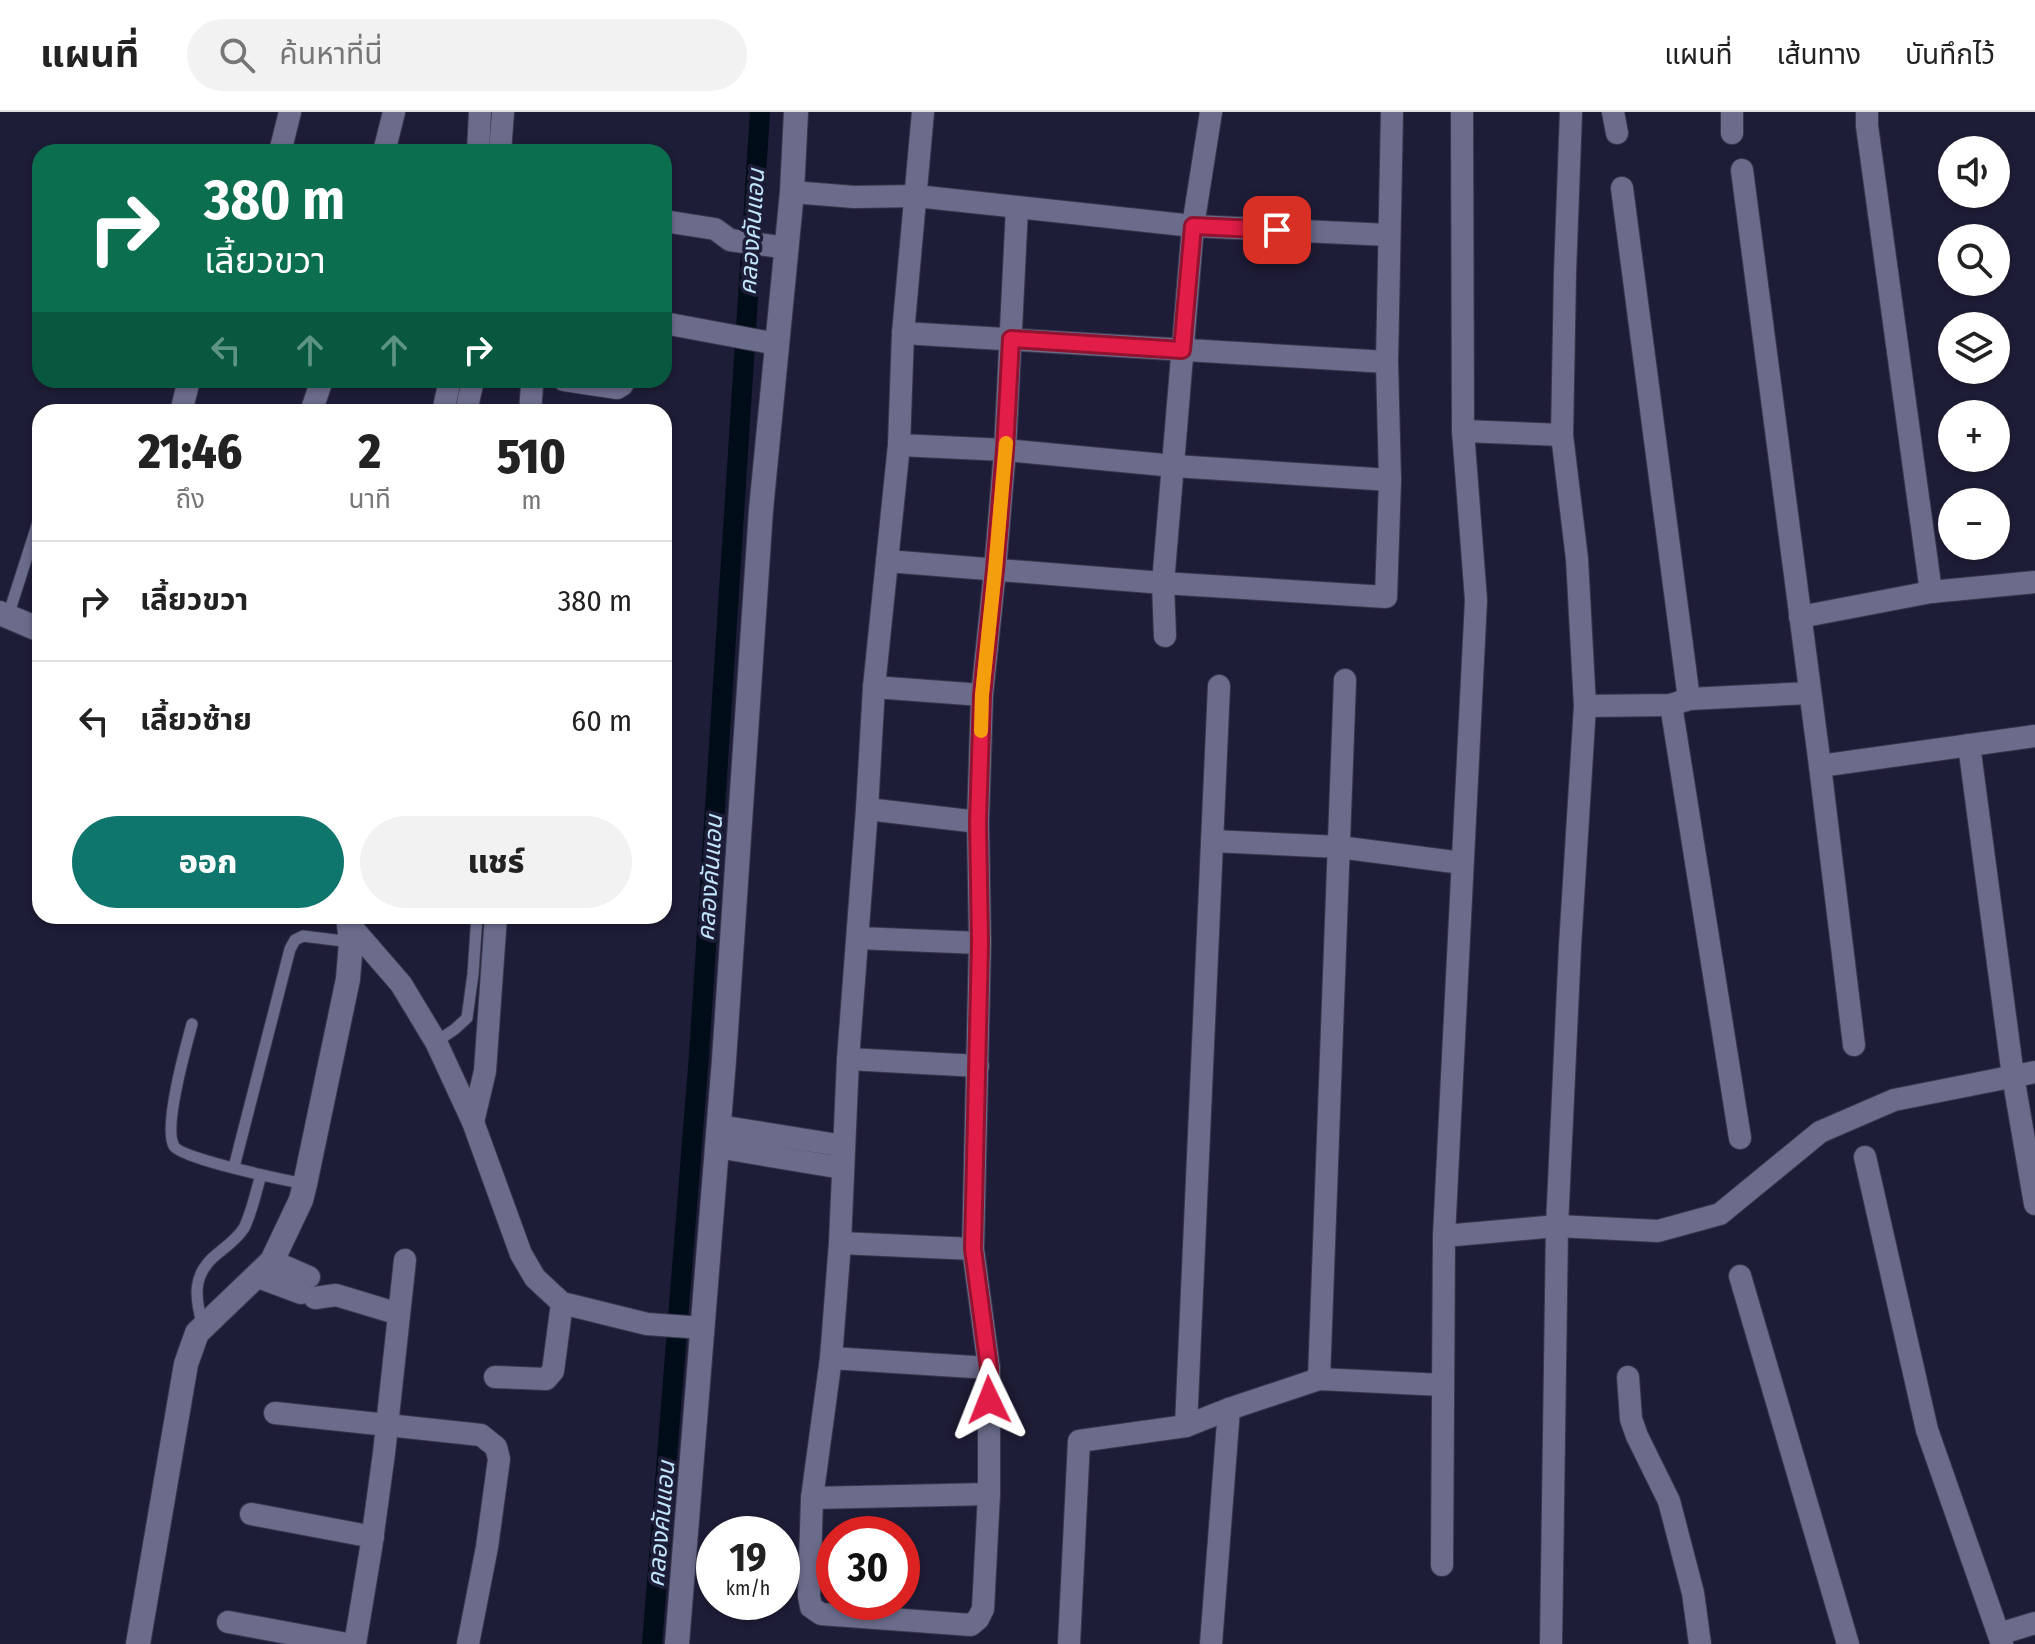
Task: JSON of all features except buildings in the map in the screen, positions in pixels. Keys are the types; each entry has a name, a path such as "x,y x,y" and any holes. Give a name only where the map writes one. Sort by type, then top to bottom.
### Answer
{"street":[{"path":"282,144 290,112"},
{"path":"386,144 394,112"},
{"path":"478,144 480,112"},
{"path":"501,144 503,112"},
{"path":"677,1644 697,1328 718,1137 761,510 767,342 780,248 792,192 796,112"},
{"path":"923,112 903,333 899,445 874,687 831,1358 812,1498 809,1596 811,1607 821,1614 971,1625 983,1609 989,1494 989,1368 973,1249 980,943 978,822 982,695 1005,450 1017,208"},
{"path":"1165,636 1163,583 1182,350 1193,226 1211,112"},
{"path":"887,561 1386,597 1390,480 1387,362 1392,112"},
{"path":"1442,1565 1444,1236 1476,600 1463,431 1462,112"},
{"path":"1551,1644 1557,1226 1585,706 1577,559 1562,435 1571,112"},
{"path":"1867,112 1931,592"},
{"path":"1742,170 1854,1045"},
{"path":"1622,188 1680,702 1740,1138"},
{"path":"792,192 854,197 916,196 1193,226 1389,235"},
{"path":"672,222 715,229 730,240 780,248"},
{"path":"672,324 767,342"},
{"path":"903,333 1387,362"},
{"path":"1463,431 1562,435"},
{"path":"899,445 1005,450 1174,466 1390,480"},
{"path":"1800,617 1931,592 2035,582"},
{"path":"4,614 32,626"},
{"path":"1319,1379 1345,680"},
{"path":"1186,1426 1219,686"},
{"path":"874,687 982,695"},
{"path":"1585,706 1810,693"},
{"path":"1820,766 2035,736"},
{"path":"1969,745 2024,1074 2035,1204"},
{"path":"867,809 978,822"},
{"path":"1212,841 1339,847 1462,863"},
{"path":"473,1122 485,1071 495,924"},
{"path":"349,927 401,984 436,1042 473,1122 521,1254 535,1278 562,1303 647,1324 697,1328"},
{"path":"138,1644 186,1364 197,1333 265,1269 301,1200 348,979 349,927"},
{"path":"858,938 980,943"},
{"path":"848,1059 978,1066"},
{"path":"1444,1236 1557,1226 1658,1231 1720,1214 1820,1132 1894,1100 2024,1074"},
{"path":"718,1137 843,1157"},
{"path":"1865,1157 1927,1430 2000,1639 2035,1623"},
{"path":"840,1243 973,1249"},
{"path":"355,1644 373,1537 405,1260"},
{"path":"265,1269 317,1289 399,1314"},
{"path":"1740,1276 1848,1644"},
{"path":"495,1377 549,1377 553,1371 562,1303"},
{"path":"831,1358 989,1368"},
{"path":"1628,1377 1631,1419 1669,1501 1693,1593 1700,1644"},
{"path":"1069,1644 1079,1441 1186,1426 1319,1379 1443,1385"},
{"path":"1211,1644 1229,1409"},
{"path":"275,1413 481,1435 491,1442 499,1459 487,1547 468,1644"},
{"path":"812,1498 989,1494"},
{"path":"251,1514 373,1537"},
{"path":"228,1622 347,1644"}],"lane":[{"path":"4,614 32,538"},
{"path":"436,1042 467,1018 476,924"},
{"path":"234,1167 290,949 295,940 303,936 349,927"},
{"path":"192,1024 177,1080 172,1113 172,1144 184,1154 305,1184"},
{"path":"203,1327 197,1302 199,1278 208,1262 244,1227 261,1175"}],"waterway":[{"name":"คลองคันแอน","path":"652,1644 699,1055 760,112"}],"slow traffic":[{"path":"981,731 1006,443"}],"route":[{"path":"989,1400 989,1368 973,1249 980,943 978,822 982,695 1005,450 1011,339 1182,350 1193,226 1277,230"}]}
